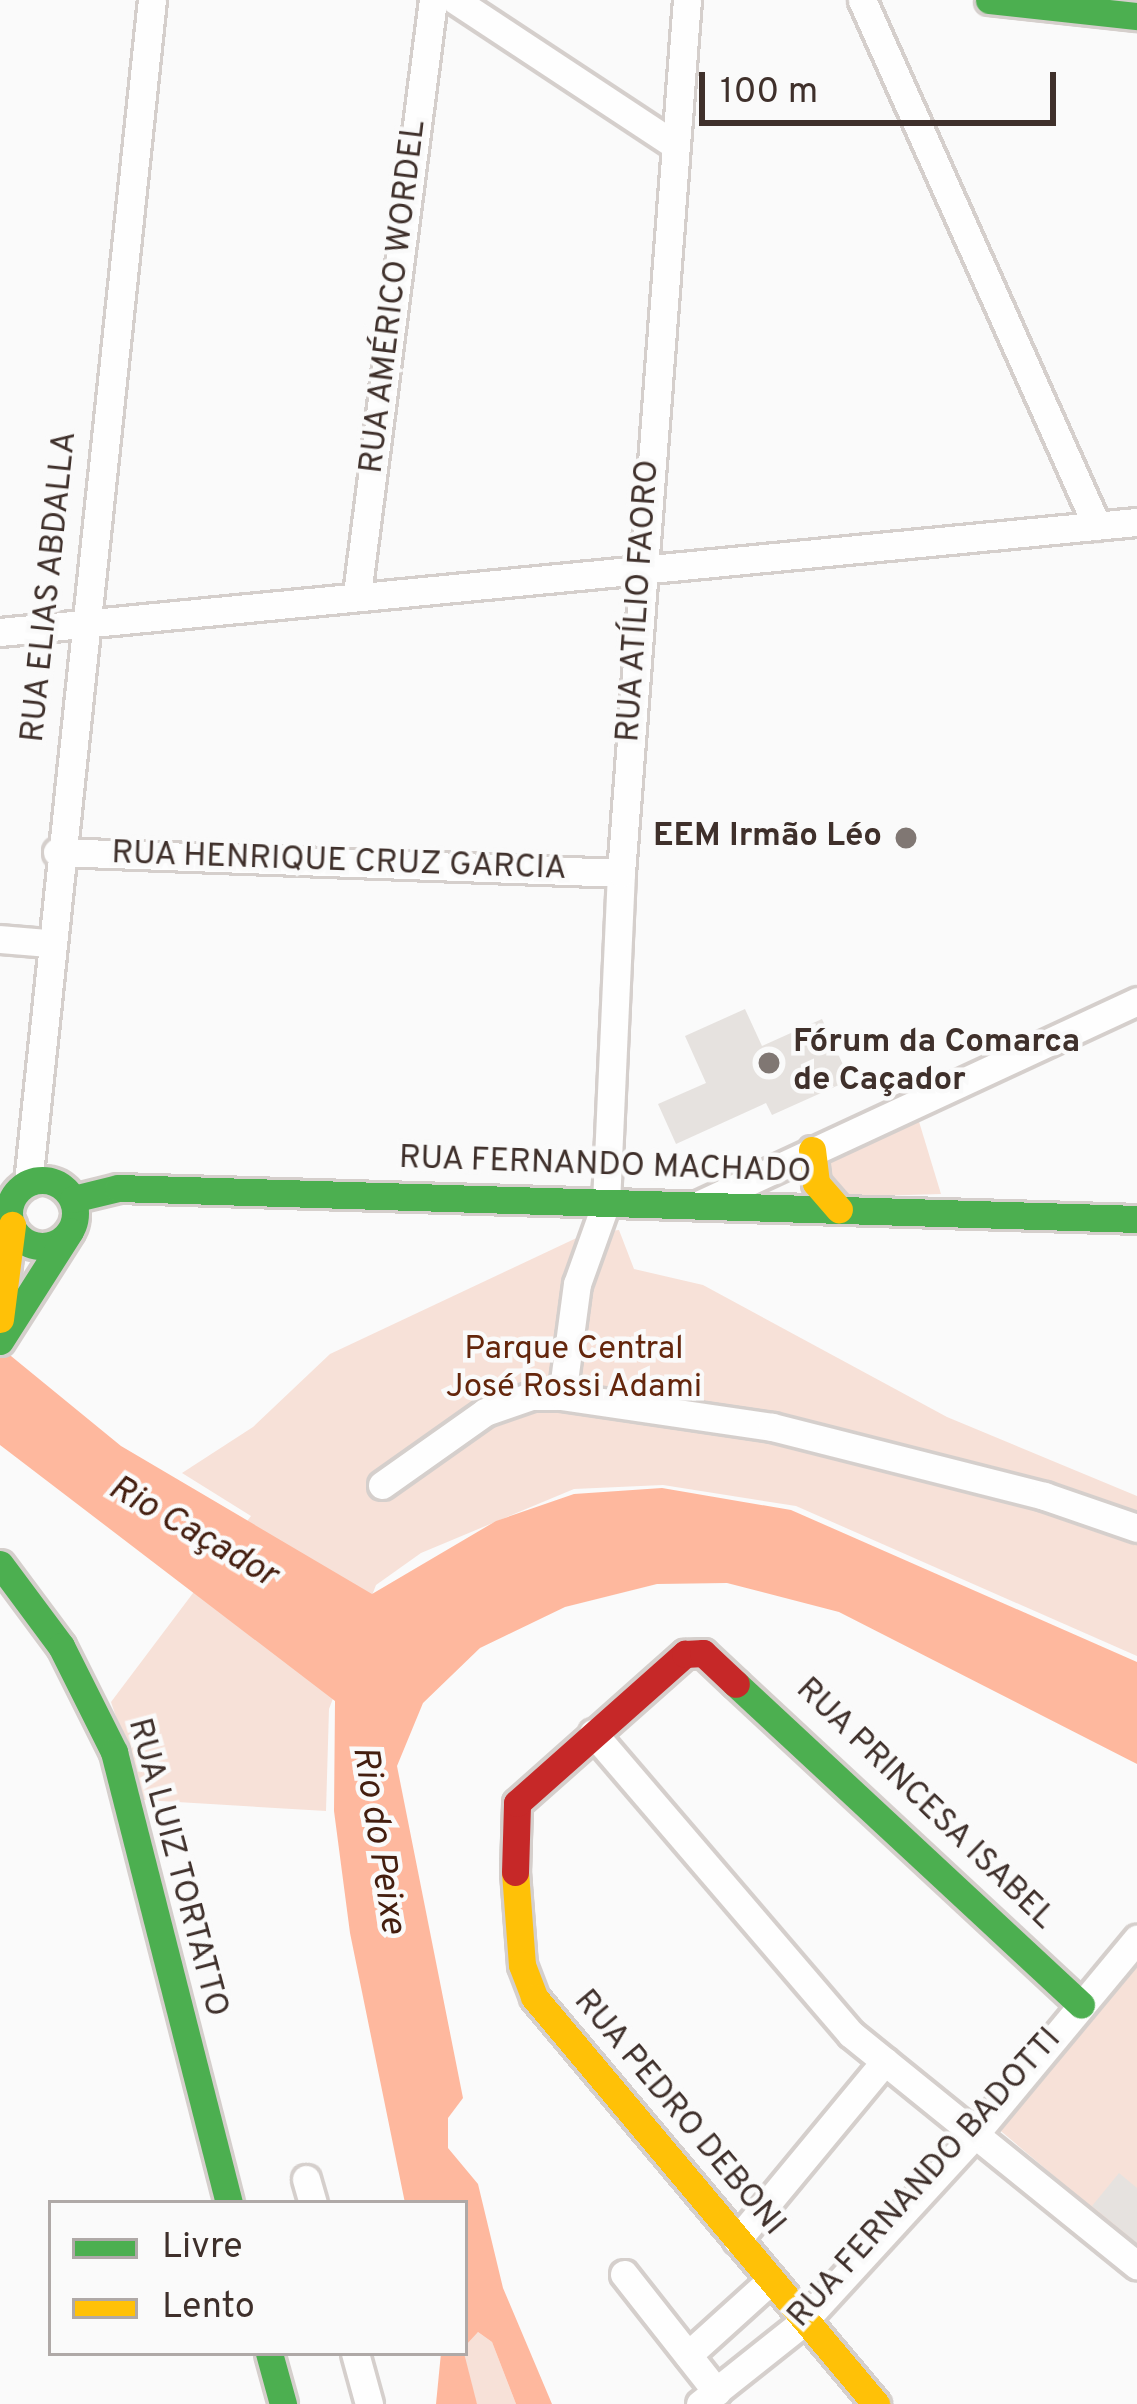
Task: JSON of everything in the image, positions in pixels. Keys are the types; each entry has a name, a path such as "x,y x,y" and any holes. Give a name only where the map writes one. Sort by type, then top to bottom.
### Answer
{"street":[{"name":"RUA ELIAS ABDALLA","path":"28,1183 57,852 152,0"},
{"name":"RUA AMÉRICO WORDEL","path":"357,594 433,0"},
{"path":"455,0 675,145"},
{"name":"RUA ATÍLIO FAORO","path":"562,1396 577,1284 606,1204 621,873 687,0"},
{"path":"862,0 1097,526"},
{"path":"989,0 1137,16"},
{"path":"0,632 1137,522"},
{"name":"RUA HENRIQUE CRUZ GARCIA","path":"57,852 621,873"},
{"path":"0,939 48,943"},
{"path":"693,1207 1137,1001"},
{"path":"812,1150 816,1184 839,1209"},
{"path":"0,1318 14,1196 28,1183 49,1180 73,1199 70,1231 0,1341"},
{"name":"RUA FERNANDO MACHADO","path":"73,1199 118,1188 1137,1219"},
{"path":"12,1225 34,1244 70,1231"},
{"path":"382,1486 485,1412 531,1396 562,1396 772,1427 1044,1496 1137,1528"},
{"name":"RUA LUIZ TORTATTO","path":"3,1570 93,1700 113,1752 228,2200"},
{"name":"RUA PEDRO DEBONI","path":"717,1658 686,1654 592,1732 517,1803 512,1831 522,1965 534,1997 876,2404"},
{"name":"RUA PRINCESA ISABEL","path":"717,1658 1082,2005"},
{"path":"592,1732 814,1996 885,2061 1137,2266"},
{"name":"RUA FERNANDO BADOTTI","path":"709,2398 803,2322 975,2134 1137,1939"},
{"path":"737,2240 885,2061"},
{"path":"624,2274 688,2355 709,2398"},
{"path":"688,2355 770,2281"},
{"path":"270,2356 283,2404"},
{"path":"356,2356 369,2404"}],"green space":[{"path":"917,1115 941,1194 844,1197 823,1187 830,1152"},
{"name":"Parque Central José Rossi Adami","path":"619,1230 634,1269 703,1285 947,1417 1137,1496 1137,1656 796,1506 663,1485 574,1489 421,1553 376,1585 329,1709 326,1811 144,1800 111,1702 251,1516 182,1473 253,1427 330,1354 585,1234"},
{"path":"1137,1963 1137,2246 996,2127"},
{"path":"478,2332 492,2342 516,2404 477,2404 462,2363 463,2356 468,2356 468,2337"}],"water":[{"path":"0,1347 121,1446 372,1594 496,1521 574,1494 662,1488 791,1510 1137,1662 1137,1764 839,1612 727,1583 657,1584 565,1607 480,1648 423,1703 397,1766 463,2098 448,2118 448,2148 478,2184 503,2288 552,2404 516,2404 492,2342 478,2332 468,2343 468,2200 404,2200 350,1933 334,1811 335,1701 0,1445"},
{"path":"441,2356 465,2356 477,2404 436,2404"}],"building":[{"name":"Fórum da Comarca de Caçador","path":"745,1009 762,1046 822,1019 850,1080 772,1115 766,1103 676,1144 658,1104 706,1083 685,1036"},
{"path":"1119,2173 1137,2188 1137,2243 1092,2206"}],"traffic: fast":[{"path":"989,0 1137,16"},
{"path":"42,1180 65,1190 75,1213 65,1236 42,1246 19,1236 9,1213 19,1190 42,1180"},
{"path":"73,1199 118,1188 1137,1219"},
{"path":"0,1341 70,1231"},
{"path":"0,1564 61,1646 114,1752 228,2200"},
{"path":"736,1684 1081,2005"},
{"path":"270,2356 283,2404"}],"traffic: slow":[{"path":"812,1150 816,1183 839,1209"},
{"path":"0,1319 12,1225"},
{"path":"515,1872 522,1965 534,1997 876,2404"}],"traffic: jam":[{"path":"515,1872 517,1803 685,1654 703,1653 736,1684"}],"place":[{"name":"EEM Irmão Léo","path":"906,838"},
{"name":"Fórum da Comarca de Caçador","path":"769,1063"}],"water label":[{"name":"Rio Caçador","path":"192,1533"},
{"name":"Rio do Peixe","path":"377,1840"}]}
